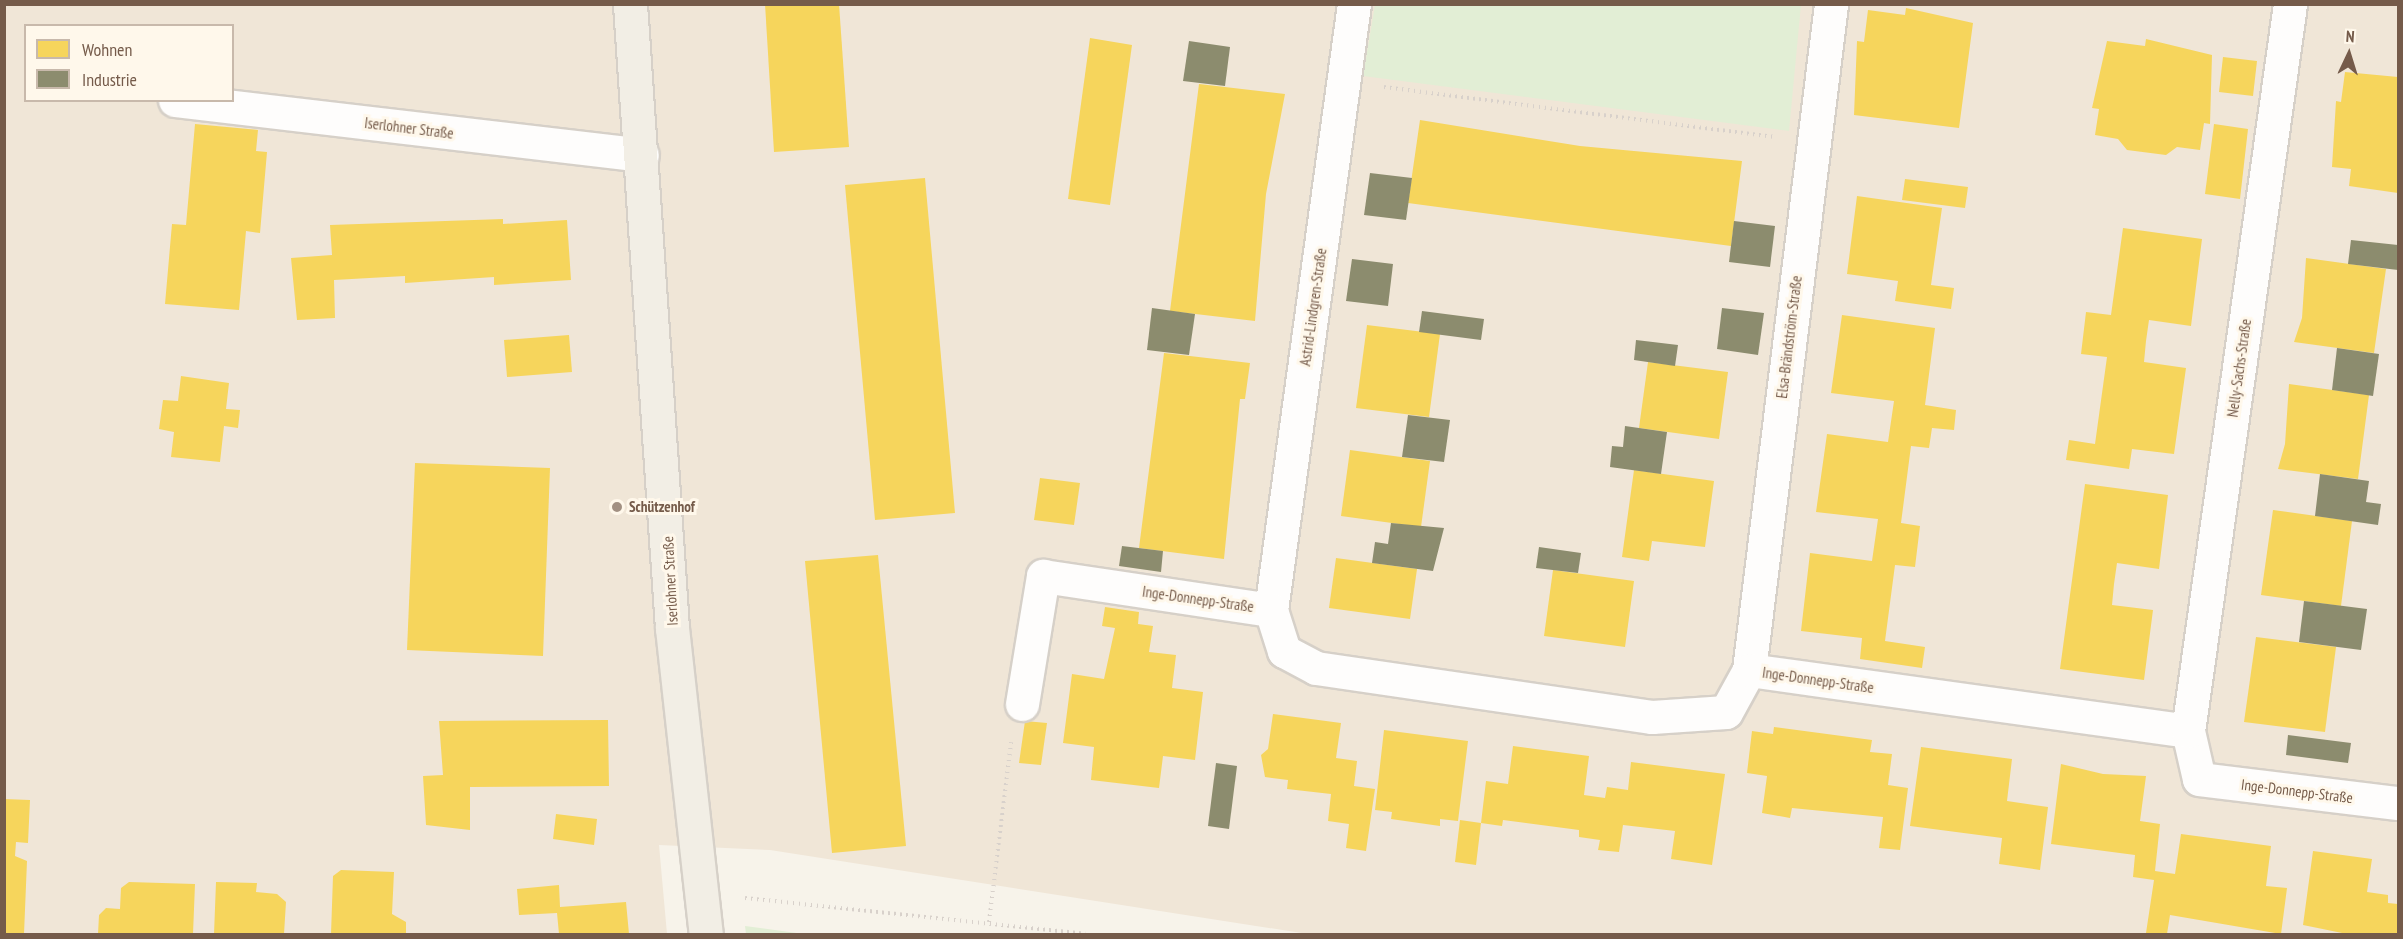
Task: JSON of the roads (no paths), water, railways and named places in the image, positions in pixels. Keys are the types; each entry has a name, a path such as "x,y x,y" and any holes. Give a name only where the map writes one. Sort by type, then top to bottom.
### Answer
{"main road":[{"name":"Iserlohner Straße","path":"630,4 642,155 672,628 706,934"}],"street":[{"name":"Astrid-Lindgren-Straße","path":"1271,610 1354,4"},
{"name":"Elsa-Brändström-Straße","path":"1749,670 1812,142 1831,4"},
{"name":"Nelly-Sachs-Straße","path":"2188,731 2290,4"},
{"name":"Iserlohner Straße","path":"192,102 642,155"},
{"name":"Inge-Donnepp-Straße","path":"1022,704 1043,576 1271,610 1284,651 1316,668 1652,717 1726,712 1749,670 2188,731 2199,779 2398,803"}],"place":[{"name":"Schützenhof","path":"617,507"}]}
